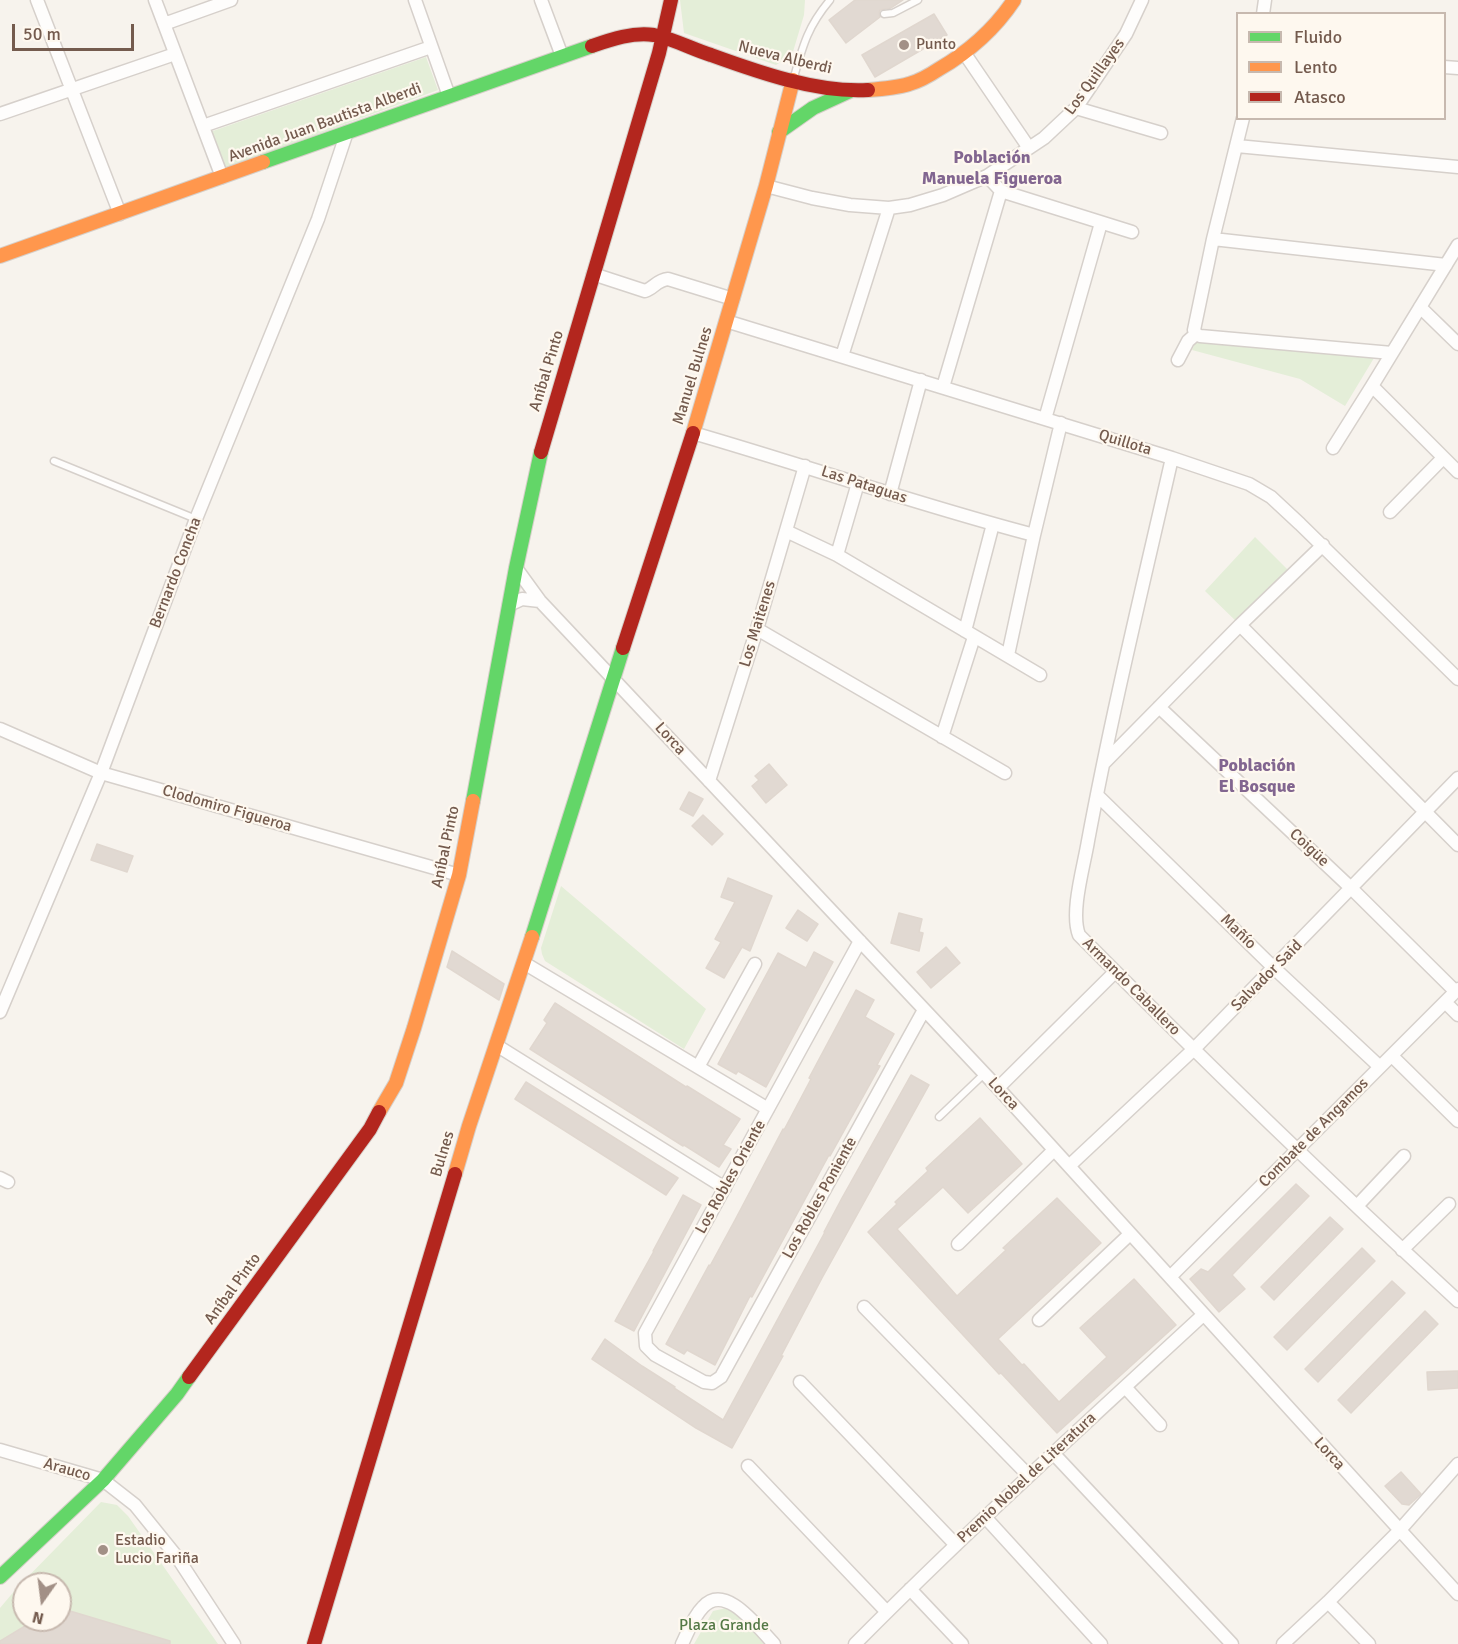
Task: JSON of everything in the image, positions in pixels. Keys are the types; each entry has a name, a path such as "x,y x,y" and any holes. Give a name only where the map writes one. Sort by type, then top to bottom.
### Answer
{"street":[{"path":"37,0 120,214"},
{"path":"155,0 222,177"},
{"path":"164,24 231,0"},
{"path":"415,0 449,96"},
{"path":"541,0 562,56"},
{"name":"Aníbal Pinto","path":"0,1577 103,1480 177,1394 370,1129 396,1083 459,875 516,568 543,441 663,36 671,0"},
{"name":"Nueva Alberdi","path":"663,36 697,51 793,80 825,87 885,89 910,84 965,54 984,39 1001,20 1014,0"},
{"name":"Los Quillayes","path":"765,186 850,205 889,208 910,205 943,195 987,176 1044,138 1076,108 1126,34 1142,0"},
{"name":"Avenida Juan Bautista Alberdi","path":"0,256 562,56 627,36 644,33 663,36"},
{"path":"203,126 431,47"},
{"path":"0,114 175,54"},
{"path":"965,54 1029,148"},
{"name":"Manuel Bulnes","path":"614,677 693,433 733,299 793,80"},
{"path":"779,132 815,107 856,89"},
{"path":"1076,108 1161,133"},
{"path":"1196,334 1194,330 1243,120"},
{"name":"Bernardo Concha","path":"0,1012 100,773 196,519 318,219 347,132"},
{"path":"1237,146 1458,167"},
{"path":"987,176 1001,191 1132,232"},
{"path":"943,387 1001,191"},
{"path":"842,356 889,208"},
{"path":"1046,419 1101,223"},
{"path":"1214,239 1446,265"},
{"path":"1333,447 1458,245"},
{"path":"593,274 645,291 660,280 668,279 733,299"},
{"path":"1420,307 1458,344"},
{"name":"Quillota","path":"726,321 1061,423 1249,484 1271,497 1323,545 1458,679"},
{"path":"1196,334 1392,353"},
{"path":"1178,360 1188,341 1196,334"},
{"path":"890,494 921,380"},
{"path":"1372,386 1458,472"},
{"path":"1008,655 1061,423"},
{"name":"Las Pataguas","path":"693,433 890,494 1034,535"},
{"name":"Armando Caballero","path":"1172,458 1103,764 1077,906 1078,935 1298,1150 1458,1301"},
{"path":"1390,512 1443,458"},
{"name":"Los Maitenes","path":"709,782 805,466"},
{"path":"837,555 858,483"},
{"path":"942,737 970,634 993,524"},
{"path":"786,531 837,555 1040,675"},
{"path":"1103,764 1240,624 1323,545"},
{"name":"Lorca","path":"516,568 540,601 614,677 709,782 998,1088 1458,1594"},
{"path":"509,605 522,599 540,601"},
{"path":"1240,624 1458,845"},
{"path":"757,629 1005,773"},
{"name":"Bulnes","path":"314,1644 469,1126 524,963 614,677"},
{"name":"Coigüe","path":"1159,707 1457,991"},
{"name":"Clodomiro Figueroa","path":"0,729 100,773 459,875"},
{"name":"Salvador Said","path":"1069,1166 1194,1049 1458,778"},
{"name":"Mañío","path":"1097,795 1274,968 1380,1067"},
{"name":"Los Robles Oriente","path":"712,1383 697,1379 655,1355 646,1347 645,1333 860,941"},
{"path":"524,963 768,1108"},
{"path":"698,1067 755,964"},
{"path":"998,1088 1115,972"},
{"name":"Combate de Angamos","path":"1170,1277 1457,991"},
{"path":"1445,1002 1458,1015"},
{"name":"Los Robles Poniente","path":"712,1383 724,1372 924,1010"},
{"path":"496,1046 725,1188"},
{"path":"1392,1056 1458,1121"},
{"path":"958,1244 1054,1150"},
{"path":"1357,1206 1404,1156"},
{"path":"1402,1250 1449,1204"},
{"path":"1039,1320 1130,1234"},
{"path":"864,1307 1029,1476"},
{"name":"Premio Nobel de Literatura","path":"855,1644 1053,1453 1203,1315"},
{"path":"800,1382 956,1545"},
{"path":"1125,1387 1160,1425"},
{"name":"Arauco","path":"0,1450 103,1480 135,1505 177,1557 234,1644"},
{"path":"1053,1453 1232,1644"},
{"path":"1282,1644 1399,1531 1458,1464"},
{"path":"748,1466 887,1612"},
{"path":"985,1518 1101,1644"},
{"path":"910,1589 962,1644"},
{"path":"682,1644 703,1606 716,1599 735,1604 774,1644"},
{"path":"1328,1602 1369,1644"}],"lane":[{"path":"793,80 811,26 830,0"},
{"path":"885,14 893,13 918,0"},
{"path":"54,461 196,519"},
{"path":"939,1117 984,1074"}],"green space":[{"path":"680,0 805,0 804,15 792,55 776,65 684,33"},
{"path":"426,57 438,90 226,168 210,132"},
{"path":"1196,341 1374,358 1345,406 1300,379 1192,350"},
{"path":"1255,537 1288,570 1240,625 1205,591"},
{"path":"561,886 706,1009 684,1049 545,961 541,948"},
{"name":"Estadio Lucio Fariña","path":"101,1502 117,1505 128,1516 218,1644 0,1644 0,1608 12,1594 12,1632 72,1632 72,1572 33,1572"},
{"name":"Plaza Grande","path":"731,1607 764,1644 694,1644 713,1611"}],"building":[{"path":"855,0 903,0 891,8 880,10 880,17 846,43 829,20"},
{"name":"Punto","path":"934,14 947,35 875,77 862,55"},
{"path":"769,764 787,785 766,803 752,786 759,780 755,776"},
{"path":"689,792 703,799 693,816 680,809"},
{"path":"703,815 723,834 712,845 692,826"},
{"path":"97,844 133,856 127,872 91,860"},
{"path":"728,878 772,896 750,951 742,947 724,978 706,968 721,942 715,939 735,902 721,897"},
{"path":"798,910 818,924 807,941 786,928"},
{"path":"899,913 922,919 919,932 923,933 919,951 891,943"},
{"path":"946,947 960,963 931,988 917,972"},
{"path":"452,951 504,984 499,1000 447,967"},
{"path":"814,952 833,962 766,1087 738,1071 736,1074 718,1064 778,953 806,968"},
{"path":"856,990 874,1000 865,1017 894,1034 877,1065 880,1066 752,1297 750,1296 715,1365 687,1350 684,1354 666,1344 784,1130"},
{"path":"555,1003 740,1119 723,1145 731,1149 719,1167 530,1049 547,1023 544,1020"},
{"path":"911,1075 929,1085 822,1278 781,1356 783,1356 732,1448 696,1428 592,1359 605,1339 723,1420"},
{"path":"526,1082 678,1178 666,1195 515,1099"},
{"path":"980,1118 1022,1164 968,1213 943,1187 897,1229 957,1296 1006,1250 1003,1248 1057,1198 1101,1243 998,1339 1022,1365 1024,1364 1059,1402 1107,1357 1080,1328 1134,1279 1176,1325 1057,1433 1001,1373 999,1374 868,1232 928,1171 926,1168"},
{"path":"1296,1184 1309,1196 1232,1275 1245,1289 1219,1312 1190,1279 1201,1269 1208,1272"},
{"path":"683,1195 701,1205 634,1331 615,1321"},
{"path":"1330,1217 1343,1229 1274,1300 1261,1287"},
{"path":"1362,1248 1375,1261 1287,1350 1274,1337"},
{"path":"1392,1281 1405,1293 1318,1382 1305,1369"},
{"path":"1425,1311 1438,1324 1351,1413 1338,1400"},
{"path":"1458,1371 1458,1388 1428,1390 1427,1372"},
{"path":"1401,1472 1421,1494 1409,1505 1402,1504 1385,1486"},
{"path":"72,1612 170,1641 170,1644 0,1644 0,1641 15,1632 72,1632"}],"traffic: fast":[{"path":"263,162 592,46"},
{"path":"779,132 813,108 850,91"},
{"path":"473,801 516,568 541,452"},
{"path":"532,937 623,648"},
{"path":"0,1577 103,1480 189,1377"}],"traffic: slow":[{"path":"868,90 904,85 932,73 981,39 1014,0"},
{"path":"693,433 766,186 793,80"},
{"path":"0,256 263,162"},
{"path":"379,1112 396,1083 414,1028 459,875 473,801"},
{"path":"455,1174 532,937"}],"traffic: jam":[{"path":"541,452 659,53 671,0"},
{"path":"592,46 630,35 654,35 788,80 829,88 868,90"},
{"path":"623,648 693,433"},
{"path":"189,1377 370,1129 379,1112"},
{"path":"314,1644 455,1174"}],"place":[{"name":"Punto","path":"904,45"},
{"name":"Estadio Lucio Fariña","path":"103,1550"}],"district":[{"name":"Población Manuela Figueroa","path":"992,168"},
{"name":"Población El Bosque","path":"1257,776"}]}
